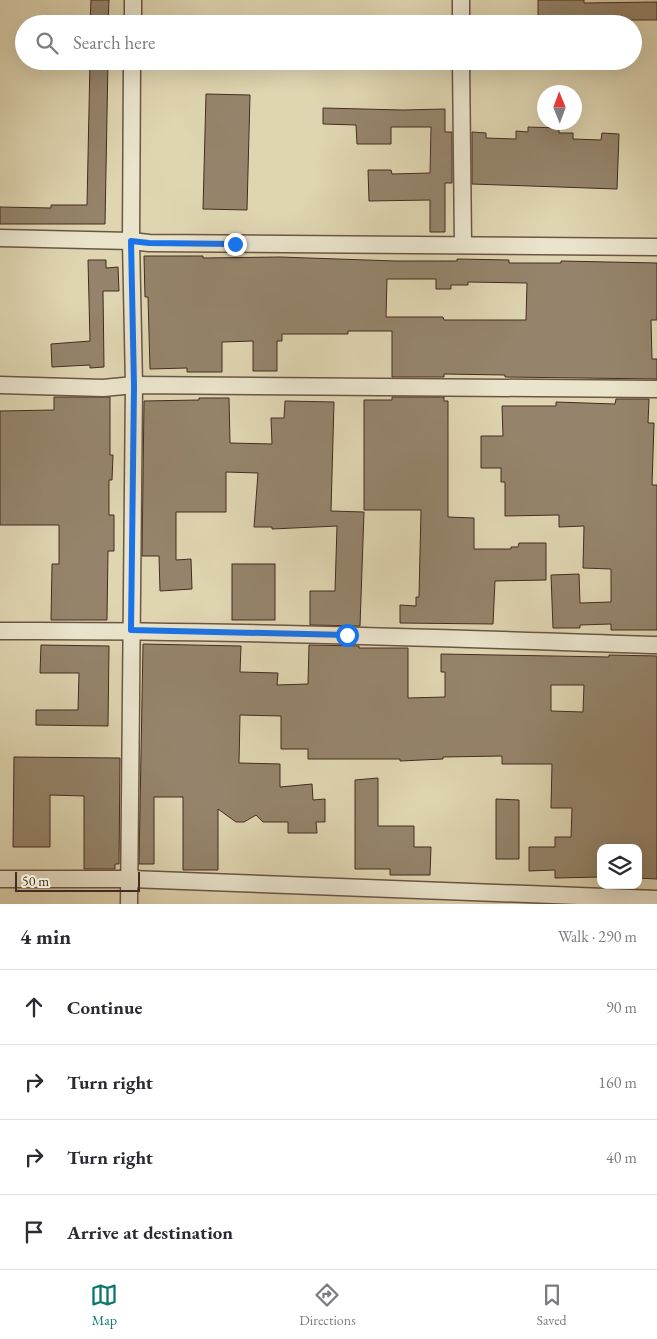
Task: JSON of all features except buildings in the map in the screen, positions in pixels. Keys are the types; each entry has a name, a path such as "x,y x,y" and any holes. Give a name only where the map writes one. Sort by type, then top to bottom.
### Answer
{"street":[{"path":"133,0 133,15"},
{"path":"461,0 461,15"},
{"path":"129,904 134,386 131,241 132,70"},
{"path":"461,70 462,245"},
{"path":"0,238 131,241 158,244 657,247"},
{"path":"0,385 103,388 134,386 657,389"},
{"path":"0,631 131,630 657,645"},
{"path":"0,879 130,880 657,900"}],"route":[{"path":"235,244 131,241 134,386 131,630 347,635"}]}
